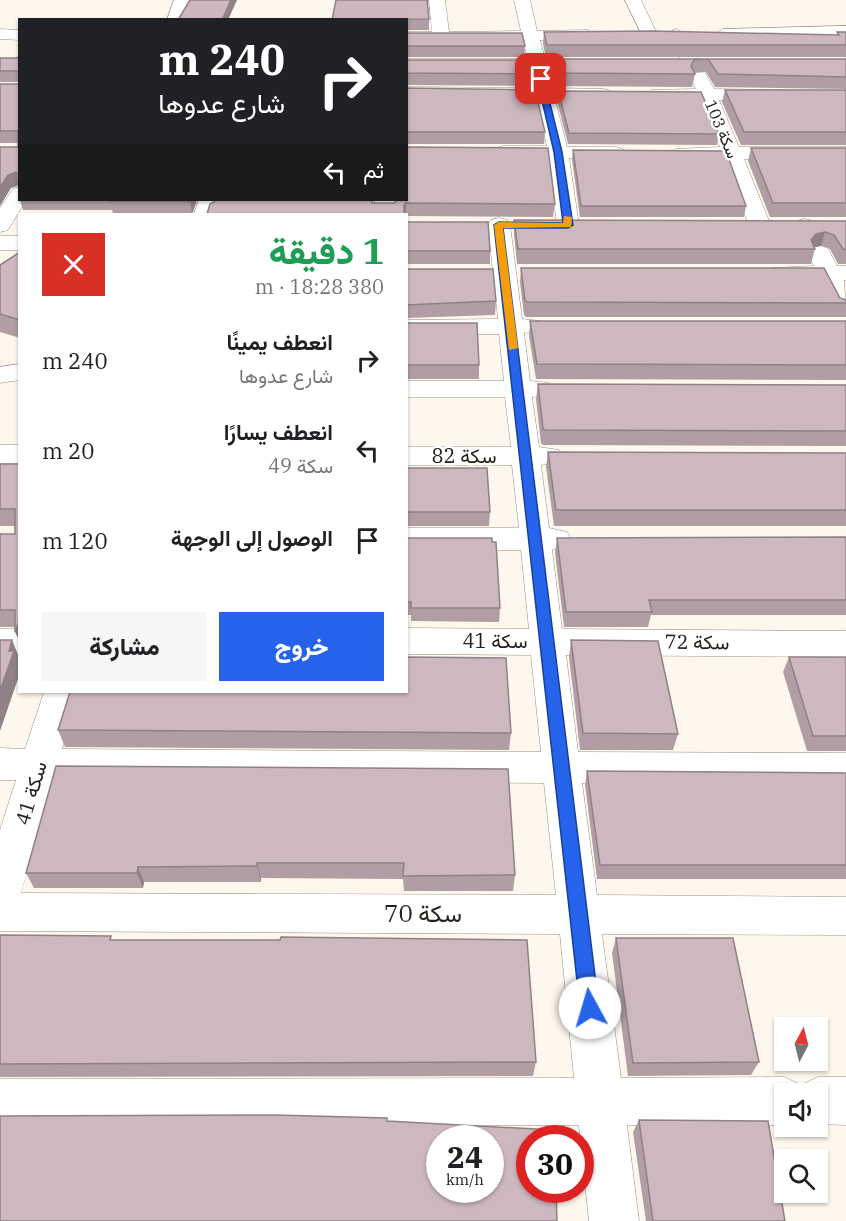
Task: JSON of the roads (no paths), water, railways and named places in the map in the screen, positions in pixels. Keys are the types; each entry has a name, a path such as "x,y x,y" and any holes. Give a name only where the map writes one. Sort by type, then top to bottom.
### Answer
{"street":[{"path":"176,18 182,0"},
{"path":"437,0 441,36"},
{"path":"522,0 558,152 568,225"},
{"path":"633,0 643,35 846,31"},
{"path":"812,33 846,24"},
{"path":"812,33 824,48"},
{"path":"0,34 18,34"},
{"name":"سكة 103","path":"676,34 700,65 707,94 733,153 760,226"},
{"path":"408,37 601,35"},
{"path":"408,64 616,65"},
{"path":"672,65 700,65"},
{"path":"408,92 846,96"},
{"path":"488,152 639,153"},
{"path":"663,153 846,153"},
{"path":"18,197 4,227 18,241"},
{"path":"500,225 614,1221"},
{"path":"545,225 591,225"},
{"path":"738,226 816,226 837,273 842,320"},
{"path":"759,273 837,273"},
{"path":"408,327 558,326"},
{"path":"0,375 18,372"},
{"path":"408,389 565,389"},
{"path":"0,454 18,454"},
{"name":"سكة 82","path":"408,456 573,456"},
{"path":"408,539 583,539"},
{"name":"سكة 41","path":"408,641 547,641"},
{"name":"سكة 72","path":"547,641 846,644"},
{"path":"0,642 18,642"},
{"name":"سكة 41","path":"0,895 61,693"},
{"path":"0,764 846,769"},
{"name":"سكة 70","path":"0,912 846,916"},
{"path":"0,1103 774,1101"},
{"path":"828,1101 846,1101"}]}
